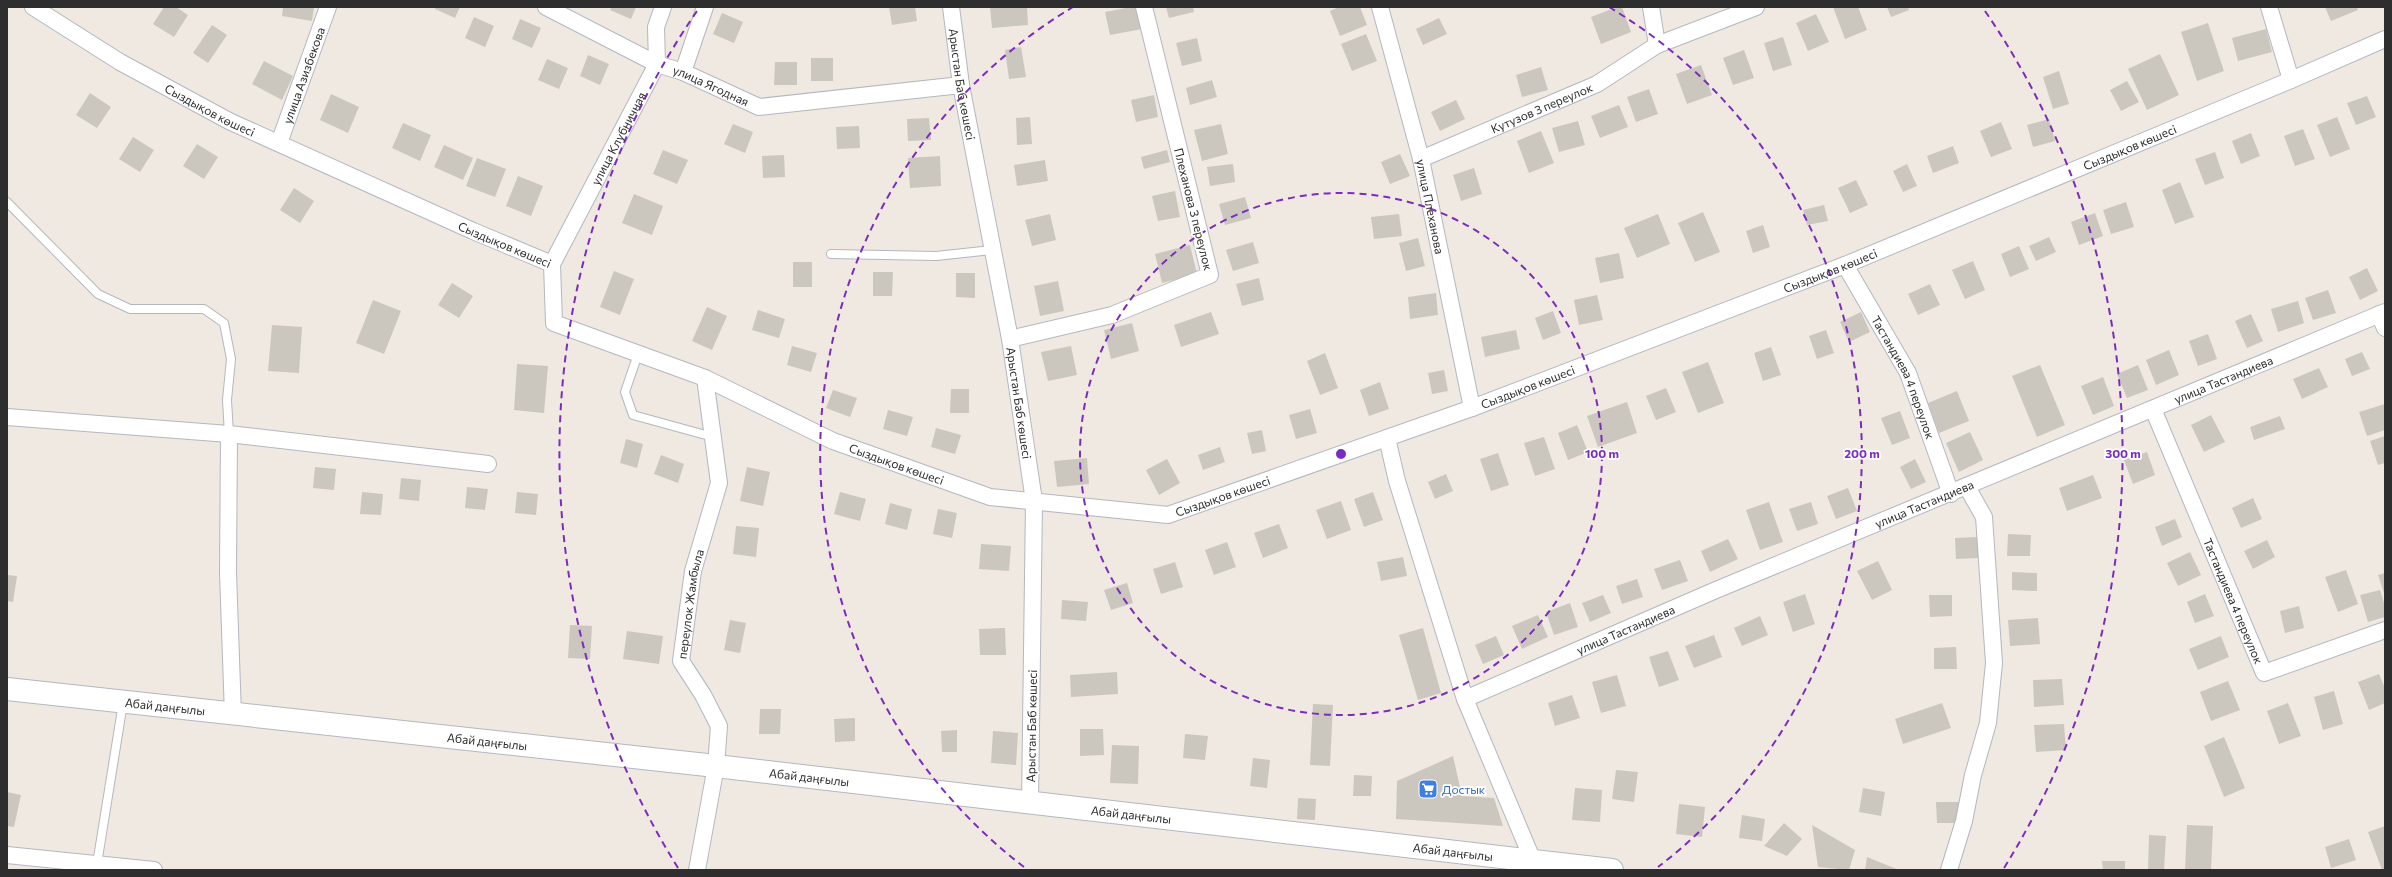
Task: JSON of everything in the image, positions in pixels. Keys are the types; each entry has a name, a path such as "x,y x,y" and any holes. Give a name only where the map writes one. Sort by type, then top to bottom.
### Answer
{"street":[{"name":"Сыздықов көшесі","path":"33,7 120,62 229,121 473,231 552,264 554,323 705,378 833,441 990,497 1168,515 1472,408 1845,265 2291,80 2385,38"},
{"name":"улица Азизбекова","path":"279,143 328,7"},
{"name":"улица Ягодная","path":"546,7 657,64 683,72 759,107 961,85"},
{"name":"улица Клубничная","path":"552,264 657,64 656,27 663,7"},
{"path":"683,72 705,7"},
{"name":"Арыстан Баб көшесі","path":"951,7 961,85 1010,339 1034,501 1030,804"},
{"name":"Плеханова 3 переулок","path":"1010,339 1112,315 1210,275 1144,7"},
{"name":"улица Плеханова","path":"1380,7 1421,159 1472,408"},
{"path":"1651,7 1656,45"},
{"name":"Кутузов 3 переулок","path":"1421,159 1597,84 1656,45 1756,7"},
{"path":"2269,7 2291,80"},
{"name":"Тастандиева 4 переулок","path":"1845,265 1908,373 1951,494"},
{"name":"улица Тастандиева","path":"1466,699 1716,590 1951,494 2153,409 2383,318"},
{"name":"переулок Жамбыла","path":"697,870 716,766 720,726 703,695 681,661 693,571 719,483 705,378"},
{"name":"Тастандиева 4 переулок","path":"2153,409 2264,673 2385,630"},
{"path":"7,417 230,434 488,464"},
{"path":"230,434 228,573 233,715"},
{"path":"1387,438 1396,481 1466,699 1533,861"},
{"path":"1949,870 1964,821 1974,775 1988,723 1994,663 1984,517 1967,487"},
{"name":"Абай даңғылы","path":"7,689 233,715 716,766 1030,804 1612,870"},
{"path":"7,855 154,870"}],"lane":[{"path":"7,202 98,294 130,309 204,309 224,323 231,359 227,400 230,434"},
{"path":"831,254 936,256 992,250"},
{"path":"638,354 625,392 633,415 713,437"},
{"path":"97,864 123,702"}],"building":[{"path":"164,7 176,7 188,15 174,37 153,24"},
{"path":"283,7 314,7 312,21 282,16"},
{"path":"435,7 460,7 455,18 435,9"},
{"path":"612,7 636,7 631,19 610,10"},
{"path":"889,7 915,7 917,21 892,25"},
{"path":"990,7 1027,7 1028,25 992,28"},
{"path":"1138,7 1142,29 1110,35 1105,12"},
{"path":"1166,7 1193,7 1194,12 1169,18"},
{"path":"1339,7 1360,7 1367,25 1340,36 1330,11"},
{"path":"1617,7 1622,7 1631,32 1601,44 1591,17"},
{"path":"1833,7 1858,7 1867,30 1845,39"},
{"path":"1887,7 1908,7 1909,10 1891,17"},
{"path":"2325,7 2357,7 2358,10 2331,21"},
{"path":"722,13 743,22 734,43 713,34"},
{"path":"1816,14 1829,42 1808,51 1796,23"},
{"path":"474,17 494,26 485,47 465,38"},
{"path":"1439,18 1447,34 1423,45 1416,29"},
{"path":"520,19 541,28 532,48 512,39"},
{"path":"2208,23 2224,71 2197,81 2181,32"},
{"path":"212,25 227,35 208,63 193,53"},
{"path":"2266,29 2272,52 2238,61 2232,38"},
{"path":"1366,34 1377,61 1352,71 1341,44"},
{"path":"1783,37 1792,65 1773,71 1764,43"},
{"path":"1197,38 1202,61 1182,66 1176,43"},
{"path":"1021,47 1026,77 1009,79 1005,50"},
{"path":"1744,50 1754,78 1733,85 1723,58"},
{"path":"2160,54 2179,95 2147,110 2128,69"},
{"path":"588,55 609,64 600,85 580,76"},
{"path":"811,58 833,58 833,81 811,81"},
{"path":"547,59 568,68 559,89 538,80"},
{"path":"264,61 293,76 282,100 252,84"},
{"path":"775,62 797,62 797,85 774,85"},
{"path":"1701,65 1712,95 1687,104 1676,74"},
{"path":"1541,67 1548,90 1522,97 1516,75"},
{"path":"2059,71 2069,104 2053,109 2043,77"},
{"path":"1212,80 1217,97 1190,105 1186,88"},
{"path":"2127,81 2139,102 2121,111 2110,90"},
{"path":"1649,89 1658,114 1636,122 1627,97"},
{"path":"90,93 111,107 97,128 76,115"},
{"path":"331,94 359,107 348,133 320,120"},
{"path":"1154,95 1158,117 1136,122 1131,100"},
{"path":"2367,96 2376,117 2356,125 2347,103"},
{"path":"1456,100 1465,119 1440,131 1431,112"},
{"path":"1619,105 1628,127 1600,138 1591,116"},
{"path":"1030,117 1032,144 1017,145 1016,118"},
{"path":"2337,117 2350,149 2330,157 2317,125"},
{"path":"929,118 931,140 908,141 907,119"},
{"path":"2049,119 2055,141 2033,147 2027,125"},
{"path":"1578,121 1585,145 1559,152 1552,128"},
{"path":"2001,122 2012,149 1991,157 1980,131"},
{"path":"403,123 431,135 420,161 392,148"},
{"path":"733,124 753,132 745,153 724,144"},
{"path":"1221,124 1228,154 1202,161 1194,130"},
{"path":"859,126 860,148 837,149 836,127"},
{"path":"2303,129 2315,159 2295,166 2284,136"},
{"path":"1541,131 1554,163 1529,173 1517,141"},
{"path":"2251,133 2260,156 2241,164 2232,141"},
{"path":"133,137 154,150 140,172 119,159"},
{"path":"197,144 218,157 204,179 183,166"},
{"path":"444,145 473,158 463,180 434,167"},
{"path":"1953,146 1959,163 1933,173 1927,156"},
{"path":"663,150 688,160 677,184 653,174"},
{"path":"1167,150 1170,162 1144,169 1141,157"},
{"path":"2215,152 2224,178 2205,185 2195,159"},
{"path":"1400,154 1410,176 1390,184 1381,162"},
{"path":"784,155 785,177 763,178 762,156"},
{"path":"940,156 941,186 910,188 908,158"},
{"path":"477,158 506,169 495,197 466,186"},
{"path":"1045,160 1048,181 1017,186 1014,165"},
{"path":"1233,164 1235,182 1210,186 1207,167"},
{"path":"1907,164 1917,186 1903,192 1893,171"},
{"path":"1474,168 1482,194 1461,201 1453,175"},
{"path":"518,176 543,186 531,216 506,206"},
{"path":"1856,180 1868,205 1850,213 1838,188"},
{"path":"2180,182 2194,217 2175,224 2162,190"},
{"path":"294,188 314,201 300,223 280,210"},
{"path":"1175,191 1180,217 1158,221 1152,196"},
{"path":"634,194 663,206 652,235 622,223"},
{"path":"1245,197 1251,218 1225,225 1219,204"},
{"path":"2126,202 2134,227 2111,234 2103,210"},
{"path":"1824,205 1828,221 1807,225 1803,210"},
{"path":"1703,212 1720,252 1695,262 1678,223"},
{"path":"2095,213 2103,236 2079,245 2071,222"},
{"path":"1050,214 1056,240 1032,246 1025,220"},
{"path":"1399,214 1402,236 1374,239 1371,217"},
{"path":"1658,214 1670,244 1637,258 1624,228"},
{"path":"1763,225 1770,247 1753,253 1746,231"},
{"path":"2049,237 2056,252 2036,261 2029,246"},
{"path":"1418,238 1425,266 1406,271 1399,243"},
{"path":"1253,242 1259,263 1233,271 1226,250"},
{"path":"1190,245 1197,274 1162,283 1155,254"},
{"path":"2019,246 2029,269 2010,277 2001,254"},
{"path":"1619,253 1624,278 1600,283 1595,258"},
{"path":"1973,261 1985,290 1965,299 1952,270"},
{"path":"793,262 812,262 812,287 793,287"},
{"path":"2367,268 2378,291 2360,300 2349,277"},
{"path":"614,271 634,279 620,315 600,307"},
{"path":"873,272 893,272 892,296 873,296"},
{"path":"956,273 975,273 975,298 956,297"},
{"path":"1259,278 1264,300 1242,306 1236,284"},
{"path":"1058,281 1064,311 1040,316 1034,286"},
{"path":"452,283 473,296 459,318 438,305"},
{"path":"1930,284 1940,305 1918,315 1908,294"},
{"path":"2328,290 2336,313 2313,320 2305,298"},
{"path":"1436,293 1438,315 1410,319 1408,297"},
{"path":"1597,295 1603,320 1579,325 1574,300"},
{"path":"373,300 401,311 384,354 356,343"},
{"path":"2298,301 2304,323 2278,332 2271,309"},
{"path":"707,307 727,316 712,350 692,341"},
{"path":"758,310 785,319 779,338 752,330"},
{"path":"1553,311 1561,333 1543,340 1535,318"},
{"path":"1211,312 1219,334 1181,347 1174,325"},
{"path":"1861,312 1870,332 1849,342 1840,322"},
{"path":"2251,314 2263,341 2247,348 2235,321"},
{"path":"1132,323 1139,351 1111,359 1104,330"},
{"path":"272,325 302,327 299,373 268,371"},
{"path":"1516,330 1520,349 1485,357 1481,337"},
{"path":"1826,330 1834,353 1817,359 1809,336"},
{"path":"2208,334 2217,359 2198,366 2189,341"},
{"path":"792,346 817,353 811,372 787,365"},
{"path":"1071,346 1077,375 1048,381 1041,352"},
{"path":"1771,347 1781,375 1763,381 1754,353"},
{"path":"2169,350 2179,375 2156,385 2146,360"},
{"path":"2362,352 2370,369 2352,376 2345,359"},
{"path":"1325,353 1338,388 1320,395 1307,361"},
{"path":"1708,362 1724,403 1698,413 1682,372"},
{"path":"517,364 548,366 544,413 514,410"},
{"path":"2040,365 2065,425 2037,437 2012,376"},
{"path":"2138,365 2148,390 2127,398 2117,374"},
{"path":"2319,368 2328,387 2302,399 2293,379"},
{"path":"1444,370 1448,391 1432,394 1428,373"},
{"path":"2103,377 2114,406 2093,415 2081,386"},
{"path":"1380,382 1389,409 1369,416 1360,390"},
{"path":"1666,388 1676,412 1656,420 1646,396"},
{"path":"951,389 969,389 969,413 950,413"},
{"path":"833,390 857,398 850,417 826,408"},
{"path":"1957,391 1969,421 1939,433 1928,403"},
{"path":"1627,402 1637,433 1598,447 1587,416"},
{"path":"2385,404 2385,430 2367,436 2359,412"},
{"path":"1310,409 1317,433 1296,439 1289,415"},
{"path":"888,410 913,417 907,436 883,429"},
{"path":"1900,411 1910,438 1892,445 1881,418"},
{"path":"2211,415 2225,442 2204,452 2191,425"},
{"path":"2280,416 2285,429 2254,440 2250,427"},
{"path":"1577,425 1588,452 1568,460 1558,433"},
{"path":"936,428 961,435 955,454 931,447"},
{"path":"1262,430 1266,451 1252,454 1247,433"},
{"path":"1970,432 1983,460 1959,472 1946,443"},
{"path":"2385,436 2385,463 2378,465 2370,441"},
{"path":"1544,437 1555,469 1535,476 1524,443"},
{"path":"626,439 643,444 637,468 620,463"},
{"path":"1220,447 1225,462 1203,470 1198,455"},
{"path":"2147,452 2155,475 2133,484 2124,460"},
{"path":"1498,453 1509,485 1491,491 1480,459"},
{"path":"661,455 684,464 678,483 654,474"},
{"path":"1087,458 1089,484 1057,487 1054,461"},
{"path":"1167,459 1180,483 1159,495 1146,470"},
{"path":"1915,459 1926,482 1911,489 1900,467"},
{"path":"315,467 336,469 334,490 313,488"},
{"path":"747,467 770,472 763,506 740,501"},
{"path":"1446,474 1453,491 1435,499 1428,482"},
{"path":"2093,475 2102,498 2067,511 2059,488"},
{"path":"401,478 421,480 419,501 399,499"},
{"path":"467,487 488,489 485,510 465,508"},
{"path":"1848,488 1857,511 1836,519 1827,496"},
{"path":"362,492 383,494 381,515 360,514"},
{"path":"517,492 538,494 536,515 515,513"},
{"path":"840,492 866,499 860,521 834,514"},
{"path":"1373,492 1383,520 1364,527 1354,499"},
{"path":"2253,498 2262,519 2241,528 2232,508"},
{"path":"1341,501 1351,530 1327,539 1316,510"},
{"path":"1769,502 1783,542 1760,550 1746,510"},
{"path":"1811,502 1818,524 1797,531 1789,509"},
{"path":"890,503 912,509 907,530 885,524"},
{"path":"938,509 957,513 952,538 933,534"},
{"path":"2175,519 2182,537 2162,546 2155,527"},
{"path":"1279,524 1288,548 1263,558 1254,533"},
{"path":"736,526 759,528 756,557 733,554"},
{"path":"2008,534 2031,535 2030,556 2007,556"},
{"path":"1978,537 1979,558 1956,559 1955,538"},
{"path":"1728,539 1738,559 1710,572 1701,551"},
{"path":"2267,540 2275,557 2253,569 2244,551"},
{"path":"1227,542 1236,567 1214,575 1205,550"},
{"path":"981,544 1011,546 1009,571 979,569"},
{"path":"2190,552 2201,575 2178,586 2167,563"},
{"path":"1403,557 1407,576 1381,581 1377,562"},
{"path":"1680,560 1688,581 1662,590 1654,569"},
{"path":"1878,561 1892,590 1872,600 1857,571"},
{"path":"1175,562 1183,587 1161,594 1153,569"},
{"path":"2346,570 2358,604 2338,612 2325,577"},
{"path":"2012,572 2037,573 2037,591 2012,590"},
{"path":"2385,573 2385,596 2378,575"},
{"path":"7,575 17,576 13,602 7,601"},
{"path":"1637,579 1643,597 1622,604 1616,586"},
{"path":"1127,583 1133,603 1111,610 1104,590"},
{"path":"2380,590 2385,606 2385,617 2368,622 2360,595"},
{"path":"1805,594 1815,624 1793,632 1783,602"},
{"path":"2205,594 2214,616 2195,623 2187,602"},
{"path":"1603,595 1611,613 1590,622 1582,603"},
{"path":"1929,595 1952,595 1952,616 1930,617"},
{"path":"1062,600 1088,602 1086,621 1061,619"},
{"path":"1570,603 1578,627 1554,635 1546,612"},
{"path":"2299,606 2304,628 2285,633 2280,611"},
{"path":"1538,615 1548,637 1522,649 1512,626"},
{"path":"1760,616 1768,635 1742,646 1734,628"},
{"path":"2038,618 2040,644 2010,646 2008,620"},
{"path":"730,620 746,623 740,653 724,650"},
{"path":"570,625 592,626 590,659 568,658"},
{"path":"1005,628 1006,655 980,655 979,629"},
{"path":"1423,628 1441,693 1418,700 1399,635"},
{"path":"627,631 663,636 659,664 623,659"},
{"path":"1714,635 1722,657 1694,668 1685,646"},
{"path":"1496,636 1504,655 1483,664 1475,645"},
{"path":"2221,636 2229,657 2198,670 2189,649"},
{"path":"1956,647 1957,669 1934,669 1934,648"},
{"path":"1668,651 1679,680 1659,687 1649,657"},
{"path":"1117,672 1118,694 1071,697 1070,675"},
{"path":"2379,674 2385,688 2385,703 2369,710 2358,682"},
{"path":"1617,675 1626,706 1601,713 1592,682"},
{"path":"2062,679 2064,705 2034,707 2033,680"},
{"path":"2228,681 2240,710 2211,721 2200,692"},
{"path":"2334,691 2343,724 2323,730 2314,697"},
{"path":"1572,695 1580,718 1555,726 1548,703"},
{"path":"1942,703 1951,728 1903,744 1895,719"},
{"path":"2288,703 2301,736 2279,744 2267,711"},
{"path":"1313,704 1333,705 1330,766 1310,765"},
{"path":"760,709 781,709 780,734 759,734"},
{"path":"855,718 855,741 835,742 834,719"},
{"path":"2064,724 2066,750 2036,752 2034,725"},
{"path":"1080,729 1103,729 1104,755 1080,756"},
{"path":"957,730 957,752 942,752 941,731"},
{"path":"993,731 1018,733 1016,765 991,763"},
{"path":"1185,734 1208,736 1205,760 1183,758"},
{"path":"2224,737 2245,788 2224,797 2204,746"},
{"path":"1112,745 1139,746 1138,784 1110,783"},
{"name":"Достык","path":"1453,756 1462,796 1494,798 1503,826 1396,819 1397,781"},
{"path":"1253,758 1270,760 1267,788 1250,786"},
{"path":"1616,770 1638,772 1634,802 1612,799"},
{"path":"1354,775 1372,776 1371,796 1353,796"},
{"path":"1575,788 1602,790 1600,822 1572,820"},
{"path":"1863,788 1885,792 1881,816 1859,812"},
{"path":"7,792 21,795 14,827 7,826"},
{"path":"1298,798 1316,799 1315,820 1297,819"},
{"path":"1936,802 1959,802 1960,823 1937,823"},
{"path":"1679,804 1705,807 1702,837 1676,834"},
{"path":"1742,815 1765,819 1762,841 1739,838"},
{"path":"1784,823 1802,839 1787,856 1764,846"},
{"path":"1812,825 1855,850 1849,870 1818,867"},
{"path":"2187,825 2213,826 2211,870 2185,870"},
{"path":"2385,826 2385,870 2382,870 2368,832"},
{"path":"2149,835 2166,836 2164,870 2148,870"},
{"path":"2349,839 2356,860 2331,868 2325,847"},
{"path":"1867,857 1899,870 1865,870"},
{"path":"2102,861 2125,861 2125,870 2103,870"}],"place":[{"name":"Достык","path":"1428,789"}]}
